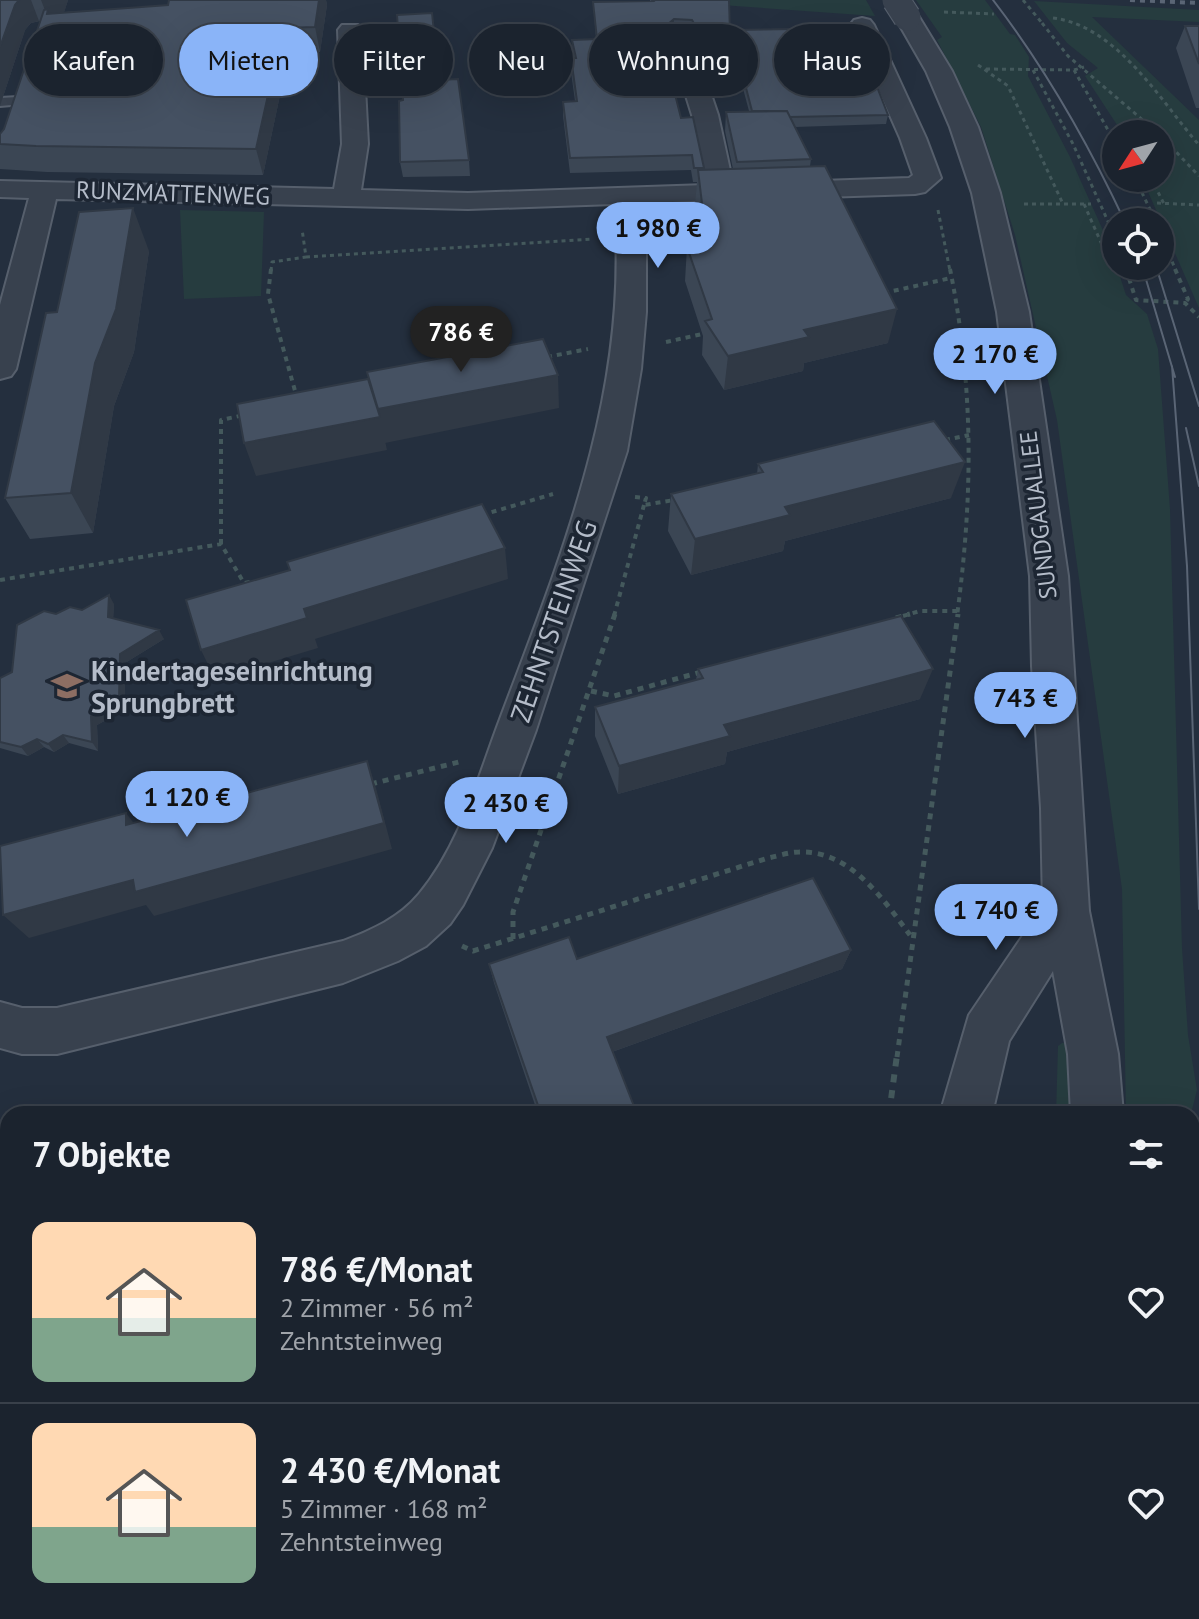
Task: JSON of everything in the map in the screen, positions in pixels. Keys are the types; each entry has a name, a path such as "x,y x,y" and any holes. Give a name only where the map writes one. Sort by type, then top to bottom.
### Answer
{"street":[{"name":"SUNDGAUALLEE","path":"902,8 939,71 964,127 986,193 1013,312 1049,576 1066,911 1093,1054 1096,1106"},
{"path":"9,128 9,102 24,78"},
{"name":"RUNZMATTENWEG","path":"0,189 468,201 630,217 721,192 915,186 927,178 890,87"},
{"path":"346,199 355,144 353,96"},
{"path":"699,96 721,192"},
{"path":"0,369 37,212 46,189"},
{"name":"ZEHNTSTEINWEG","path":"0,1025 22,1031 57,1031 343,962 385,946 419,925 462,866 504,762 552,635 616,429 629,345 630,217"},
{"path":"968,1106 986,1032 1066,911"}],"path":[{"path":"1023,0 1068,56 1085,67 1144,120"},
{"path":"940,12 994,14"},
{"path":"1053,18 1076,22 1093,31 1129,65 1199,145"},
{"path":"1063,204 1008,86 984,69 1074,70 1085,67"},
{"path":"1033,70 1073,144 1102,208"},
{"path":"1074,70 1102,120"},
{"path":"1174,148 1198,173"},
{"path":"1158,192 1164,204"},
{"path":"304,197 300,213 306,257"},
{"path":"1157,203 1199,205"},
{"path":"1015,204 1091,204"},
{"path":"1084,204 1102,245"},
{"path":"890,1106 958,611 971,473 963,333 937,205"},
{"path":"298,404 268,294 272,262 630,217"},
{"path":"1174,266 1188,299 1185,303"},
{"path":"1130,280 1136,300 1185,303 1199,317"},
{"path":"252,413 221,420 221,544 244,583 260,579"},
{"path":"938,441 969,435"},
{"path":"473,517 564,491 646,498 624,587 591,691 513,912 513,939"},
{"path":"644,505 682,498"},
{"path":"0,580 221,544"},
{"path":"890,620 920,611 958,611"},
{"path":"591,691 614,696 706,671"},
{"path":"368,785 443,764 504,762"},
{"path":"419,925 473,951 768,858 799,852 829,856 857,874 884,900 911,936"}],"green space":[{"path":"650,0 866,0 875,16"},
{"path":"916,0 985,0 1010,34 1015,35 1029,57 1028,76 1102,228 1102,280 1121,280 1126,295 1147,314 1158,349 1170,509 1182,948 1188,1035 1197,1090 1193,1106 1126,1106 1122,889 1057,420 1015,235 981,127 937,40 942,37"},
{"path":"1034,1 1199,10 1199,22 1092,17 1199,120 1199,308 1174,251 1174,208 1155,208 1148,192 1174,192 1174,120 1114,120 1085,76 1098,68 1067,43"},
{"path":"180,210 264,212 261,296 184,299"},
{"path":"1068,1043 1072,1106 1056,1106 1058,1046"}],"building":[{"path":"0,0 19,0 0,47"},
{"path":"169,0 319,0 315,24 179,24 179,96 268,96 256,149 0,144 0,134 24,70 24,96 163,96 163,24 39,24 44,10 48,9 47,14 168,5"},
{"path":"729,0 730,24 694,24 692,20 674,19 668,24 595,24 593,2"},
{"path":"432,13 433,24 398,24 397,15"},
{"path":"1185,26 1199,26 1199,64"},
{"path":"774,29 774,96 881,96 888,115 790,117 787,111 752,111 748,96 758,96 758,30"},
{"path":"589,39 589,96 675,96 681,118 693,117 704,168 694,168 692,155 570,158 563,102 577,101 573,40"},
{"path":"453,79 458,79 469,160 400,162 399,101 403,100 403,96 453,96"},
{"path":"787,111 811,159 737,162 726,112"},
{"path":"825,166 897,309 804,330 809,337 728,356 705,321 712,319 687,247 707,245 698,170"},
{"path":"133,208 116,309 95,363 71,493 5,498 46,313 57,312 79,212"},
{"path":"543,339 558,375 378,409 367,372"},
{"path":"368,379 380,417 244,443 237,404"},
{"path":"934,421 965,462 785,507 790,515 695,539 671,494 763,472 758,464"},
{"path":"482,504 505,548 304,609 307,618 201,650 186,600 290,570 287,562"},
{"name":"Kindertageseinrichtung Sprungbrett","path":"109,595 108,617 159,630 120,654 119,701 91,716 92,742 63,735 48,744 37,739 21,747 0,742 0,678 12,672 17,625 44,611 56,614 70,607 82,610"},
{"path":"901,616 933,669 724,725 730,736 619,766 595,707 703,678 698,669"},
{"path":"367,761 384,823 135,892 133,880 3,915 0,846 126,813 126,825"},
{"path":"813,878 851,950 607,1037 634,1106 538,1106 489,964 569,937 577,959"}],"tram line":[{"path":"993,0 1065,107 1118,208"},
{"path":"1146,280 1172,367"},
{"path":"1160,280 1199,406"},
{"path":"1172,367 1175,377"},
{"path":"1172,367 1187,566 1199,909"},
{"path":"1186,428 1199,486"}],"railway":[{"path":"1130,0 1199,3"}],"place":[{"name":"Kindertageseinrichtung Sprungbrett","path":"67,686"}]}
